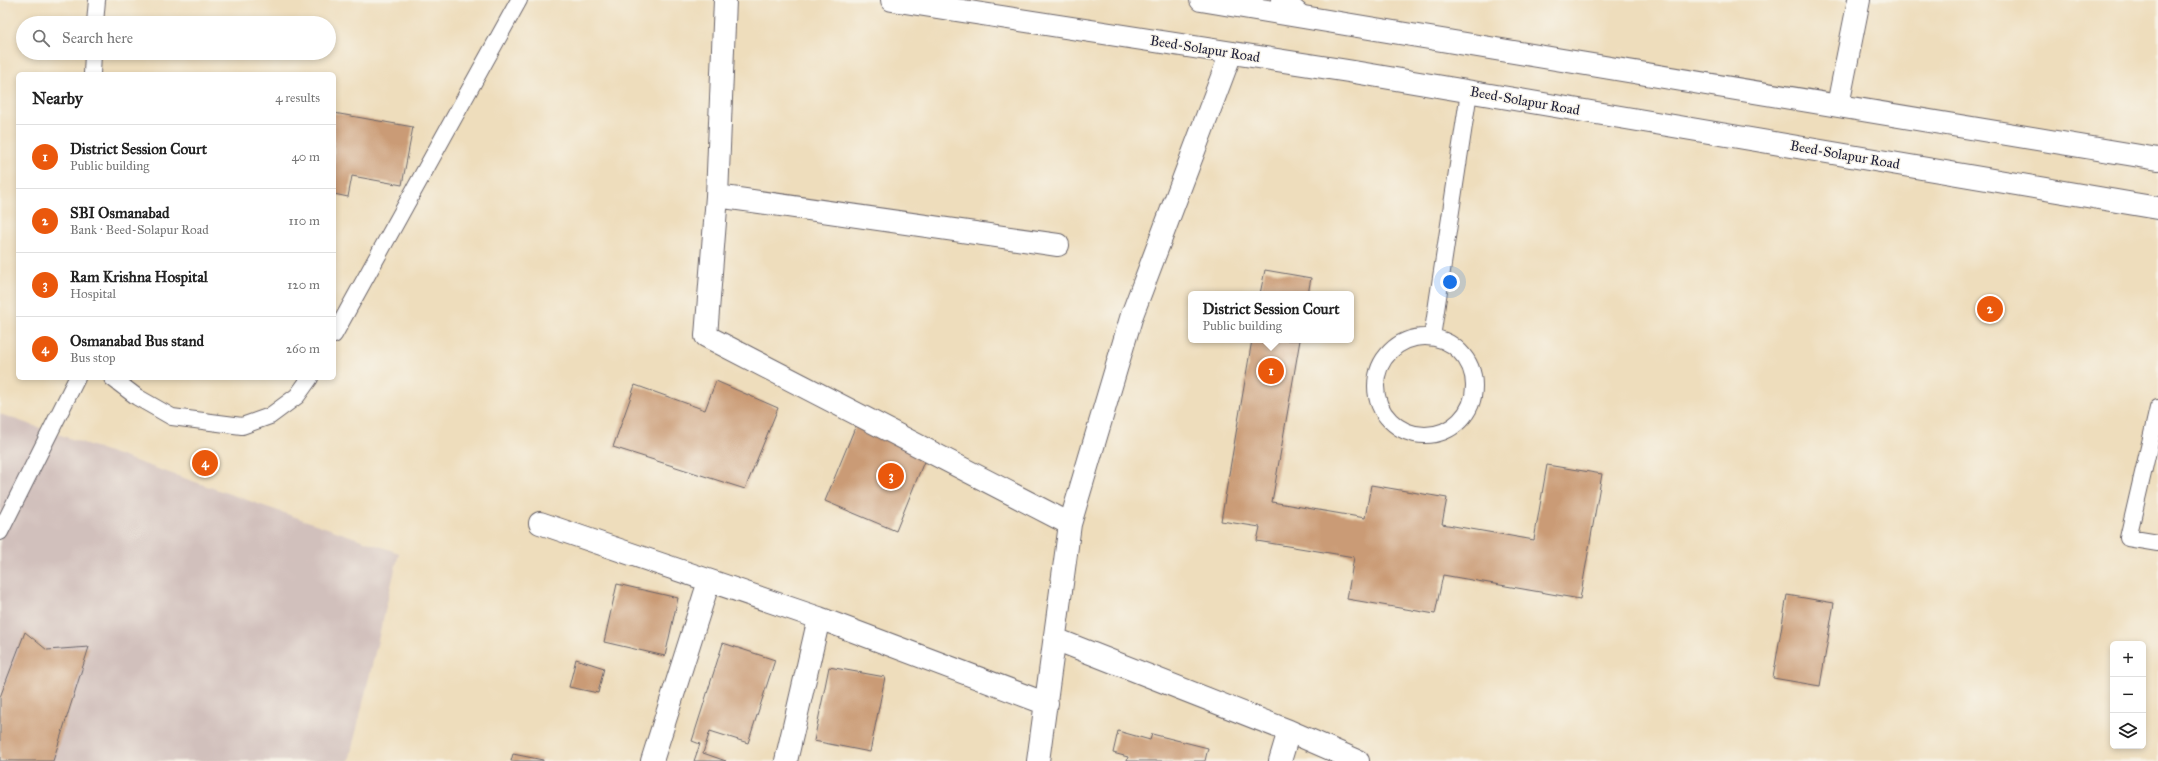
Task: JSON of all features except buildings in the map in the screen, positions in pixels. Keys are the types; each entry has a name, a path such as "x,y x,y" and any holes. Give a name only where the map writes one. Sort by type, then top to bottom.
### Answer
{"street":[{"path":"725,0 717,196 706,336 1070,524"},
{"name":"Beed-Solapur Road","path":"892,0 1231,53 2158,208"},
{"path":"1201,0 2158,159"},
{"path":"1282,0 1300,16"},
{"path":"1838,105 1859,0"},
{"path":"1038,761 1047,704 1070,524 1132,315 1231,53"},
{"path":"717,196 1058,245"},
{"path":"540,523 819,618 1047,704"},
{"path":"652,761 709,581"},
{"path":"786,761 819,618"},
{"path":"1055,639 1289,731 1358,761"},
{"path":"1280,761 1289,731"}],"lane":[{"path":"96,16 97,0"},
{"path":"336,331 518,0"},
{"path":"92,72 93,60"},
{"path":"1432,336 1468,92"},
{"path":"1432,336 1447,341 1460,350 1469,362 1474,377 1475,393 1470,408 1461,420 1449,430 1434,435 1418,435 1404,431 1391,422 1381,410 1376,395 1376,379 1380,364 1389,351 1402,342 1416,337 1432,336"},
{"path":"0,532 76,380"},
{"path":"115,380 137,397 172,417 242,426 270,416 297,396 309,380"},
{"path":"2158,408 2128,538 2158,543"}],"shaded area":[{"path":"0,414 399,553 349,761 0,761"}],"place":[{"name":"SBI Osmanabad","path":"1990,309"},
{"name":"District Session Court","path":"1271,371"},
{"name":"Osmanabad Bus stand","path":"205,463"},
{"name":"Ram Krishna Hospital","path":"891,476"}]}
